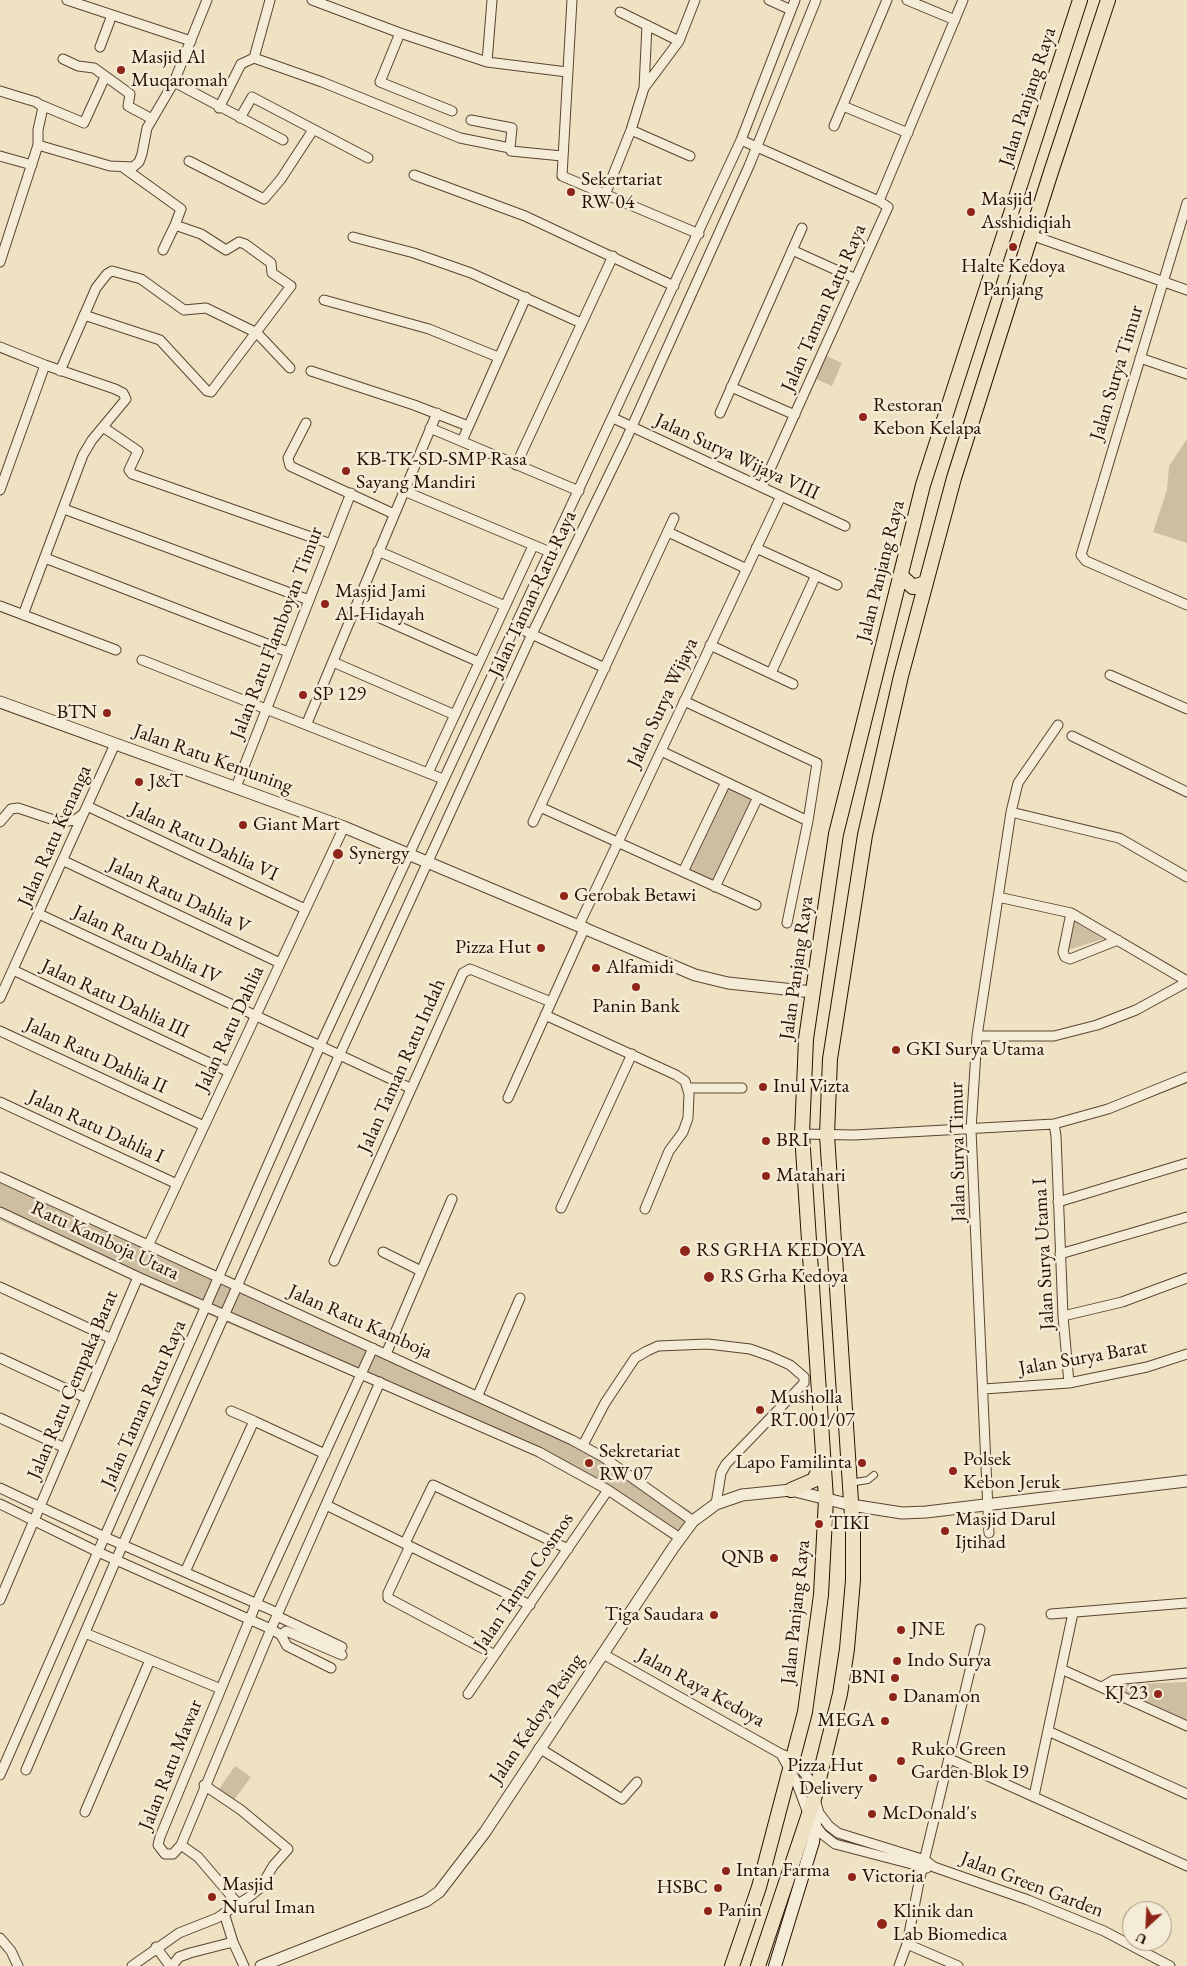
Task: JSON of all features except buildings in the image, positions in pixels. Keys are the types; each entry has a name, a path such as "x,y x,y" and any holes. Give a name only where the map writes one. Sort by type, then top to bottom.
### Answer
{"main road":[{"name":"Jalan Panjang Raya","path":"732,1966 759,1887 788,1760 805,1712 821,1594 826,1515 821,1498 823,1460 802,1134 804,1066 836,834 863,719 894,606 923,485 1080,0"},
{"path":"775,1966 813,1842 812,1820 814,1799 840,1694 847,1649 853,1580 853,1532 827,1135 830,1059 865,835 881,757 954,478 1108,0"},
{"path":"901,576 913,587 925,583"},
{"path":"894,606 900,604 911,607 917,615"},
{"path":"790,1490 814,1480 823,1460"},
{"path":"758,1966 812,1820"}],"street":[{"path":"67,0 191,41"},
{"path":"124,168 133,167 139,162 147,128 174,82 207,0"},
{"path":"254,58 270,0"},
{"path":"312,0 400,33 487,62 567,72"},
{"path":"487,62 492,0"},
{"path":"572,0 562,176 699,234"},
{"path":"644,88 678,40 695,0"},
{"path":"769,0 791,10"},
{"name":"Jalan Taman Ratu Raya","path":"26,1770 85,1633 114,1559 234,1285 338,1055 418,857 443,778 615,419 699,234 749,143 795,0"},
{"name":"Jalan Taman Ratu Raya","path":"0,1775 323,1048 530,633 629,426 749,143 816,0"},
{"path":"834,126 887,0"},
{"path":"907,0 955,20"},
{"name":"Jalan Taman Ratu Raya","path":"879,201 963,0"},
{"path":"620,12 678,40"},
{"path":"100,47 112,15"},
{"path":"605,195 631,130 644,88 647,25"},
{"path":"400,33 380,82 452,111"},
{"path":"219,108 241,64 254,58 316,80 460,138 510,148 513,151 562,156"},
{"path":"63,59 78,66 94,68 130,94 128,106 152,119"},
{"path":"0,91 41,105 84,123 105,77"},
{"path":"174,82 219,108 283,140"},
{"path":"240,118 252,97 368,158"},
{"path":"0,262 38,145 38,130 43,107 41,105"},
{"path":"843,106 908,133"},
{"path":"471,120 512,128 510,148"},
{"path":"189,161 264,199 281,179 313,130"},
{"path":"631,130 690,156"},
{"name":"Jalan Taman Ratu Raya","path":"749,143 887,205 887,210 856,280 762,487"},
{"path":"38,145 124,168 181,209 164,250"},
{"path":"0,156 32,165"},
{"path":"414,175 525,216 674,286"},
{"name":"Jalan Surya Timur","path":"1187,206 1162,281 1081,554 1086,561 1187,605"},
{"path":"84,315 160,340 209,392 213,391 291,286 272,272 271,263 245,244 239,242 226,250 201,234 175,225"},
{"path":"0,228 10,232"},
{"path":"720,413 802,228"},
{"path":"1031,235 1187,290"},
{"path":"353,237 414,252 471,273 581,323"},
{"path":"792,250 856,280"},
{"path":"516,465 613,256"},
{"path":"60,371 101,280 106,274 116,271 141,279 184,310 206,308 257,333 290,368"},
{"path":"462,441 526,297"},
{"path":"324,300 429,329 498,357"},
{"path":"0,347 60,371 113,388 125,395 123,405 102,426 83,455 24,615"},
{"path":"1140,358 1187,374"},
{"path":"0,490 45,365"},
{"path":"311,371 468,426"},
{"path":"732,387 794,415"},
{"path":"307,724 437,414"},
{"name":"Jalan Surya Wijaya VIII","path":"615,419 845,526"},
{"path":"306,423 288,458 289,464 394,514"},
{"path":"102,426 138,451 129,470 132,474 331,544"},
{"path":"430,428 579,492"},
{"path":"404,491 550,552"},
{"name":"Jalan Ratu Flamboyan Timur","path":"236,787 351,493"},
{"name":"Jalan Surya Wijaya","path":"508,1098 551,1002 618,842 781,496"},
{"path":"64,509 309,600"},
{"path":"533,822 674,518"},
{"path":"668,532 747,569"},
{"path":"428,773 533,546"},
{"path":"756,548 837,585"},
{"path":"378,551 505,606"},
{"path":"46,558 288,652"},
{"path":"771,673 816,575"},
{"path":"0,606 116,650"},
{"path":"355,607 479,662"},
{"path":"516,626 605,668"},
{"path":"710,645 793,684"},
{"path":"142,660 443,778"},
{"path":"333,662 455,715"},
{"path":"1110,675 1187,709"},
{"path":"684,701 817,763 808,820 787,922"},
{"name":"Jalan Ratu Kemuning","path":"0,702 344,827 418,857"},
{"name":"Jalan Surya Timur","path":"989,1533 972,1130 977,1036 1011,812 1018,783 1058,725"},
{"path":"1072,736 1187,792"},
{"name":"Jalan Ratu Kenanga","path":"0,998 64,861 115,744"},
{"path":"661,751 808,820"},
{"path":"683,872 726,782"},
{"path":"715,887 758,797"},
{"path":"540,807 756,905"},
{"path":"0,822 11,809 18,808 60,822 75,820 85,810"},
{"name":"Jalan Ratu Dahlia VI","path":"85,810 305,909"},
{"path":"1011,812 1118,838 1187,877"},
{"name":"Jalan Ratu Dahlia","path":"148,1246 344,827"},
{"path":"418,857 695,975 711,980 813,992"},
{"name":"Jalan Ratu Dahlia V","path":"64,861 280,963"},
{"path":"977,1036 1054,1036 1097,1026 1136,1010 1187,982 1070,913 998,897"},
{"path":"1070,913 1063,952 1065,957 1070,959 1118,940"},
{"name":"Jalan Ratu Dahlia IV","path":"39,914 323,1048"},
{"name":"Jalan Taman Ratu Indah","path":"334,1261 410,1088 466,970 470,969 551,1002"},
{"name":"Jalan Ratu Dahlia III","path":"13,970 229,1072"},
{"path":"545,1015 676,1075 685,1082 689,1094 688,1118 682,1132 669,1151 645,1209"},
{"name":"Jalan Ratu Dahlia II","path":"0,1031 204,1126"},
{"path":"323,1048 410,1088"},
{"path":"561,1208 632,1054"},
{"path":"802,1134 827,1135 972,1130 1054,1124 1108,1109 1187,1077"},
{"path":"687,1088 742,1088"},
{"name":"Jalan Ratu Dahlia I","path":"0,1102 177,1184"},
{"name":"Jalan Surya Utama I","path":"1054,1124 1063,1316 1069,1383"},
{"path":"1058,1202 1187,1163"},
{"name":"Jalan Ratu Kamboja","path":"0,1177 220,1279 478,1395 583,1445 693,1521"},
{"path":"386,1354 452,1199"},
{"name":"Ratu Kamboja Utara","path":"0,1212 207,1308"},
{"path":"1060,1254 1187,1217"},
{"path":"383,1252 421,1271"},
{"name":"Jalan Ratu Cempaka Barat","path":"0,1600 3,1582 41,1507 138,1277"},
{"path":"1063,1316 1122,1302 1187,1278"},
{"path":"0,1287 112,1339"},
{"path":"478,1395 520,1298"},
{"path":"207,1308 539,1452 608,1490 680,1538"},
{"path":"583,1445 605,1403 635,1358 647,1351 666,1345 708,1344 750,1349 790,1365 805,1379 804,1383 726,1464 721,1473 716,1504"},
{"name":"Jalan Ratu Mawar","path":"373,1348 256,1604 158,1841 160,1849 169,1854 177,1852 181,1845 204,1785 271,1629 380,1382"},
{"name":"Jalan Surya Barat","path":"984,1389 1069,1383 1147,1367 1187,1354"},
{"path":"0,1358 86,1398"},
{"path":"231,1411 325,1454"},
{"path":"0,1418 65,1448"},
{"path":"185,1572 254,1422"},
{"path":"849,1483 868,1480 874,1475"},
{"name":"Jalan Kedoya Pesing","path":"261,1966 433,1897 462,1864 680,1538 693,1521 716,1504 742,1495 790,1490 851,1505 902,1513 926,1512 1187,1481"},
{"path":"496,1654 388,1598 388,1593 433,1485 568,1549"},
{"path":"0,1488 106,1538 256,1604 342,1651 291,1632 286,1631 281,1635"},
{"name":"Jalan Taman Cosmos","path":"468,1694 608,1490"},
{"path":"0,1504 99,1553 271,1629 281,1635 287,1646 332,1668"},
{"path":"326,1505 530,1605"},
{"path":"1051,1614 1187,1603"},
{"path":"1034,1796 1073,1613"},
{"path":"899,1966 907,1944 980,1629"},
{"path":"85,1633 221,1689"},
{"name":"Jalan Raya Kedoya","path":"603,1654 788,1760"},
{"path":"85,1812 150,1660"},
{"path":"1061,1670 1187,1726"},
{"path":"1102,1687 1114,1680 1187,1674"},
{"path":"1048,1731 1187,1794"},
{"path":"539,1748 622,1799 637,1782"},
{"path":"950,1759 1187,1866"},
{"name":"Jalan Green Garden","path":"788,1760 809,1779 814,1799 823,1819 838,1833 1036,1904 1104,1932 1164,1965"},
{"name":"Jalan Green Garden","path":"788,1760 812,1820 835,1844 924,1864"},
{"path":"132,1966 156,1947 179,1933 224,1914 238,1905 260,1888 273,1866 288,1849 241,1810 204,1785"},
{"path":"181,1845 198,1857 238,1905"},
{"path":"224,1914 233,1942 244,1966"},
{"path":"0,1938 11,1951 18,1966"},
{"path":"156,1947 171,1966 179,1957 184,1955 233,1942"},
{"path":"907,1944 958,1966"}],"shaded area":[{"path":"818,352 842,363 832,386 807,375"},
{"path":"1187,439 1187,543 1153,532 1167,490 1169,466"},
{"path":"724,787 753,801 714,881 686,868"},
{"path":"1074,921 1103,939 1068,950"},
{"path":"0,1179 582,1447 692,1512 672,1540 565,1467 190,1307 0,1220"},
{"path":"1187,1682 1187,1722 1106,1685"},
{"path":"235,1766 251,1777 234,1800 219,1789"}],"place":[{"name":"Masjid Al Muqaromah","path":"121,70"},
{"name":"Sekertariat RW 04","path":"571,192"},
{"name":"Masjid Asshidiqiah","path":"971,212"},
{"name":"Halte Kedoya Panjang","path":"1013,247"},
{"name":"Restoran Kebon Kelapa","path":"863,417"},
{"name":"KB-TK-SD-SMP Rasa Sayang Mandiri","path":"346,471"},
{"name":"Masjid Jami Al-Hidayah","path":"325,604"},
{"name":"SP 129","path":"303,695"},
{"name":"BTN","path":"107,713"},
{"name":"J&T","path":"139,782"},
{"name":"Giant Mart","path":"243,825"},
{"name":"Synergy","path":"338,854"},
{"name":"Gerobak Betawi","path":"564,896"},
{"name":"Pizza Hut","path":"541,948"},
{"name":"Alfamidi","path":"596,968"},
{"name":"Panin Bank","path":"636,987"},
{"name":"GKI Surya Utama","path":"896,1050"},
{"name":"Inul Vizta","path":"763,1087"},
{"name":"BRI","path":"766,1141"},
{"name":"Matahari","path":"766,1176"},
{"name":"RS GRHA KEDOYA","path":"685,1251"},
{"name":"RS Grha Kedoya","path":"709,1277"},
{"name":"Musholla RT.001/07","path":"760,1410"},
{"name":"Sekretariat RW 07","path":"589,1463"},
{"name":"Lapo Familinta","path":"862,1463"},
{"name":"Polsek Kebon Jeruk","path":"953,1471"},
{"name":"TIKI","path":"819,1524"},
{"name":"Masjid Darul Ijtihad","path":"945,1531"},
{"name":"QNB","path":"774,1558"},
{"name":"Tiga Saudara","path":"714,1615"},
{"name":"JNE","path":"901,1630"},
{"name":"Indo Surya","path":"897,1661"},
{"name":"BNI","path":"895,1678"},
{"name":"KJ 23","path":"1158,1694"},
{"name":"Danamon","path":"893,1697"},
{"name":"MEGA","path":"885,1721"},
{"name":"Ruko Green Garden Blok I9","path":"901,1761"},
{"name":"Pizza Hut Delivery","path":"873,1778"},
{"name":"McDonald's","path":"872,1814"},
{"name":"Intan Farma","path":"726,1871"},
{"name":"Victoria","path":"852,1877"},
{"name":"HSBC","path":"718,1888"},
{"name":"Masjid Nurul Iman","path":"212,1897"},
{"name":"Panin","path":"708,1911"},
{"name":"Klinik dan Lab Biomedica","path":"882,1924"}]}
